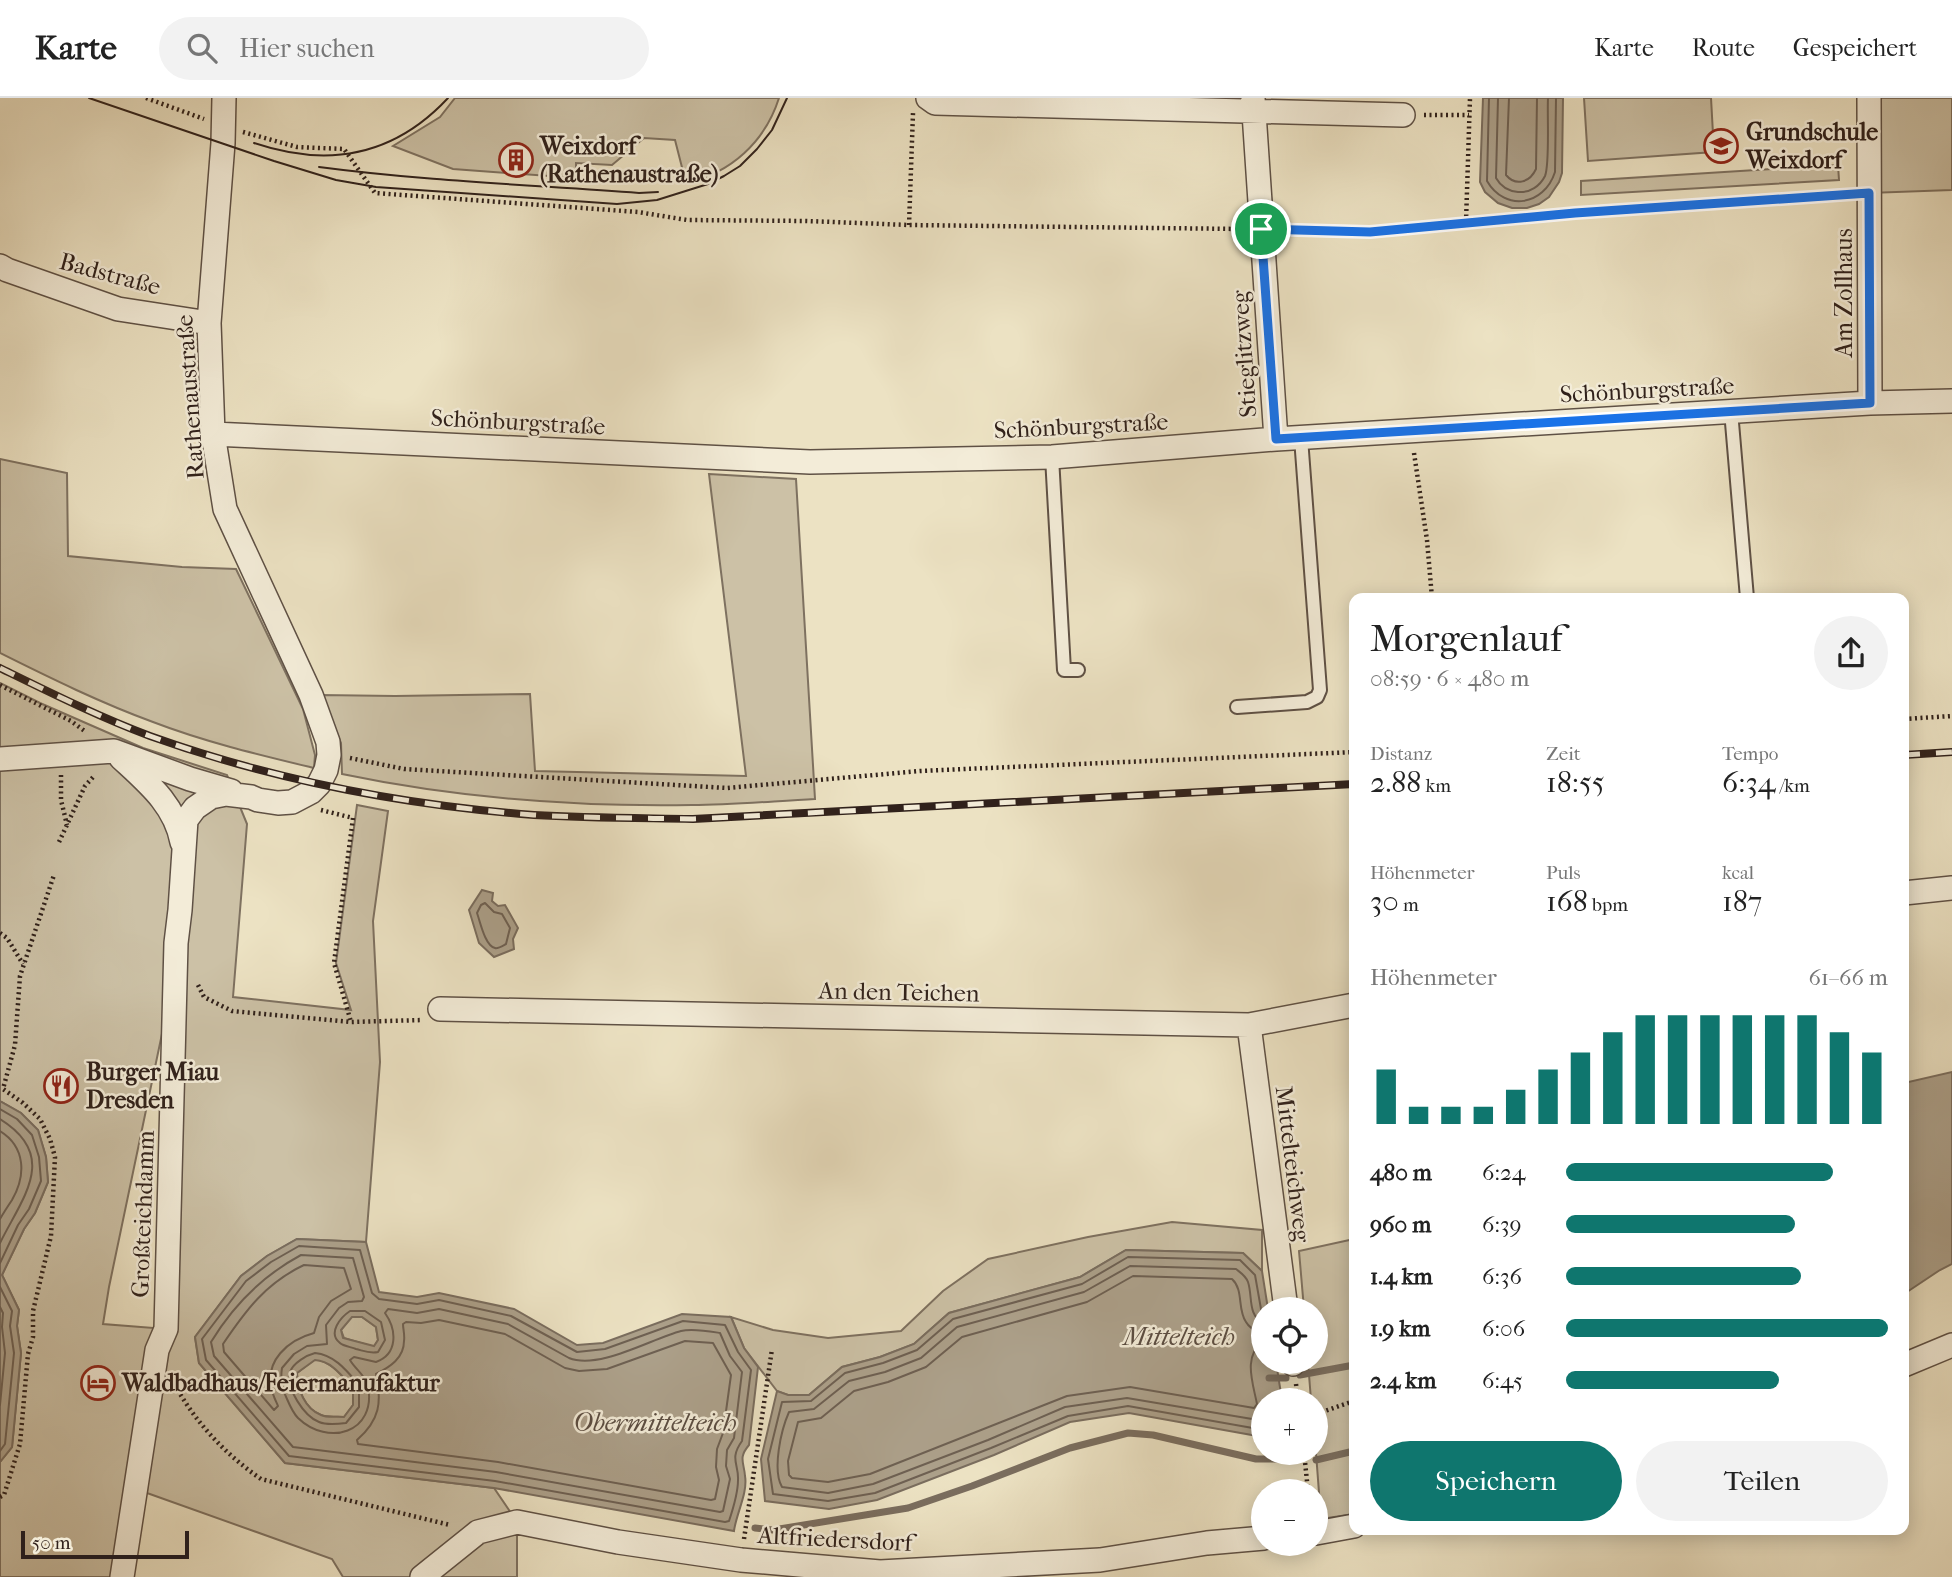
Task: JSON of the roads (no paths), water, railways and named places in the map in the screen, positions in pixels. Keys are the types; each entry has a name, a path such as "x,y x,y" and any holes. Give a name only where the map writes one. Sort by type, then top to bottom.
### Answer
{"street":[{"name":"Rathenaustraße","path":"224,98 209,323 213,434 225,509 311,695 328,742 326,770 319,784 311,792 292,802"},
{"name":"Am Zollhaus","path":"1869,98 1870,403"},
{"path":"921,105 1253,105 1403,115"},
{"name":"Stieglitzweg","path":"1253,105 1276,439"},
{"name":"Badstraße","path":"0,266 118,309 209,323"},
{"name":"Schönburgstraße","path":"213,434 810,462 1052,457 1276,439 1870,403 1952,401"},
{"path":"114,751 167,805 179,826 183,848"},
{"path":"0,759 114,751 190,779 251,797"},
{"name":"Großteichdamm","path":"122,1577 157,1350 166,1329 176,943 186,820 195,808 211,797 226,794 278,803 292,802"},
{"path":"1909,892 1952,888"},
{"name":"An den Teichen","path":"440,1009 1249,1025 1349,1005"},
{"name":"Mittelteichweg","path":"1249,1025 1284,1297"},
{"path":"1909,1363 1952,1345"},
{"name":"Altfriedersdorf","path":"422,1577 478,1532 517,1522 618,1542 741,1560 880,1572 1094,1568 1208,1543 1251,1539"},
{"path":"1328,1531 1349,1527"}],"lane":[{"path":"1731,411 1747,593"},
{"path":"1237,708 1307,702 1317,697 1320,690 1301,438"},
{"path":"1052,457 1064,670 1078,670"}],"water":[{"path":"1483,98 1563,98 1562,173 1549,197 1539,204 1527,208 1512,208 1498,203 1485,192 1480,182"},
{"path":"482,890 493,893 492,901 498,906 505,905 518,928 513,939 514,949 494,957 479,943 469,910"},
{"path":"1952,1072 1952,1264 1909,1291 1909,1082"},
{"path":"0,1101 21,1113 38,1130 46,1157 48,1182 2,1275 19,1310 17,1326 21,1353 12,1447 0,1462"},
{"name":"Obermittelteich","path":"297,1239 366,1242 379,1292 417,1297 439,1293 514,1309 577,1345 603,1343 682,1314 731,1317 744,1348 758,1367 749,1445 743,1457 745,1489 734,1531 494,1488 285,1463 199,1363 195,1337 241,1276 267,1256","holes":["352,1317 362,1317 376,1327 378,1340 374,1346 343,1338 341,1330","315,1360 332,1366 353,1388 353,1405 344,1417 321,1415 310,1408 303,1398 297,1373"]},
{"name":"Mittelteich","path":"1126,1250 1243,1253 1262,1271 1266,1297 1251,1297 1251,1374 1278,1374 1280,1388 1251,1388 1251,1435 1129,1413 1070,1422 994,1455 877,1500 829,1509 765,1501 761,1459 777,1391 788,1395 809,1395 842,1367 914,1344 949,1313 1080,1277"}],"waterway":[{"path":"1300,1375 1349,1366"},
{"path":"1269,1378 1286,1378"},
{"path":"755,1528 773,1530 908,1508 1070,1448 1128,1433 1153,1435 1251,1458"},
{"path":"1328,1457 1349,1452"}],"tram line":[{"path":"89,98 336,180 376,187 617,204 657,200 708,184 724,176 740,166 757,149 772,130 787,98"},
{"path":"254,143 308,155 358,152 405,133 427,118 448,98"},
{"path":"319,167 479,182 658,192"}],"railway":[{"path":"0,668 131,729 196,752 339,788 485,811 534,815 693,819 1349,784"},
{"path":"1909,755 1952,752"}],"place":[{"name":"Grundschule Weixdorf","path":"1721,146"},
{"name":"Weixdorf (Rathenaustraße)","path":"516,160"},
{"name":"Burger Miau Dresden","path":"61,1086"},
{"name":"Waldbadhaus/Feiermanufaktur","path":"98,1383"}]}
